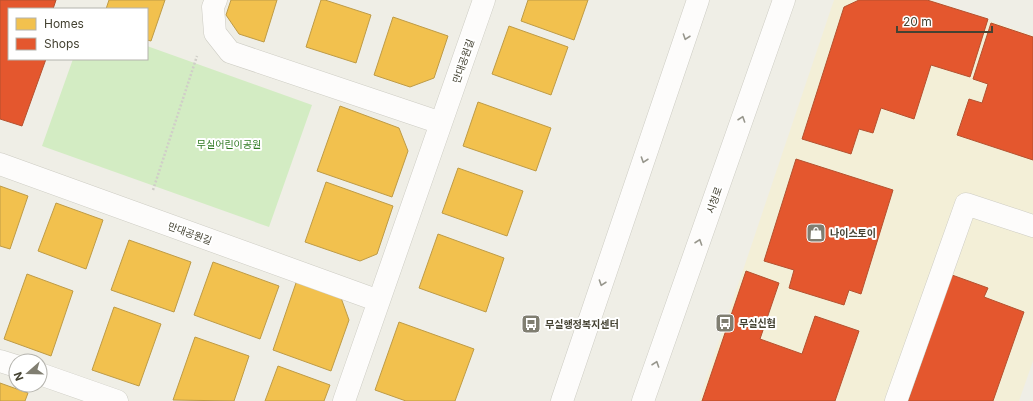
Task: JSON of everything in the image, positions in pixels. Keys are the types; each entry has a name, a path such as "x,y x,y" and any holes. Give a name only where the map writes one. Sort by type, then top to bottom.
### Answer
{"street":[{"path":"216,0 213,6 215,33 230,52 441,123"},
{"name":"만대공원길","path":"344,401 484,0"},
{"path":"562,401 698,0"},
{"name":"시청로","path":"643,401 784,0"},
{"name":"만대공원길","path":"0,164 379,301"},
{"path":"896,401 966,204 1033,226"},
{"path":"48,377 117,401"}],"path":[{"path":"144,216 199,52"}],"shaded area":[{"path":"834,0 931,0 1033,36 1033,361 1019,401 699,401"}],"green space":[{"name":"무실어린이공원","path":"148,46 312,105 269,227 42,146 73,60 148,60"}],"building: Homes":[{"path":"109,0 165,0 151,41 148,40 148,8 106,8"},
{"path":"231,0 277,0 264,42 239,34 226,15"},
{"path":"321,0 371,15 356,63 306,47"},
{"path":"528,0 588,0 574,40 521,21"},
{"path":"393,17 448,36 434,78 410,87 374,75"},
{"path":"509,26 568,47 551,95 492,74"},
{"path":"478,102 551,128 536,171 463,146"},
{"path":"340,106 399,128 408,151 392,197 317,171"},
{"path":"458,168 523,191 507,236 442,213"},
{"path":"326,182 393,206 377,254 360,261 305,242"},
{"path":"0,186 28,196 10,249 0,246"},
{"path":"56,203 103,220 86,269 38,251"},
{"path":"438,234 504,258 486,312 419,288"},
{"path":"129,240 191,262 174,312 111,290"},
{"path":"213,262 279,286 260,339 194,315"},
{"path":"27,274 73,291 51,356 48,355 48,353 43,353 4,339"},
{"path":"297,280 340,295 349,320 331,371 273,350"},
{"path":"114,307 161,324 139,386 92,370"},
{"path":"399,322 474,349 455,401 406,401 375,390"},
{"path":"195,337 249,356 234,401 173,400"},
{"path":"278,366 330,385 324,401 265,401"},
{"path":"0,383 8,386 8,393 28,393 25,401 0,401"}],"building: Shops":[{"path":"0,0 56,0 53,8 8,8 8,60 46,60 22,126 0,119"},
{"path":"859,0 927,0 988,19 970,77 931,65 914,119 881,108 873,133 859,129 851,154 802,139 844,7"},
{"path":"991,23 1033,37 1033,160 957,135 969,99 982,103 988,84 973,79"},
{"path":"796,159 893,190 861,294 849,290 844,305 789,288 794,270 764,261"},
{"path":"746,271 779,283 760,339 802,354 815,316 859,331 835,401 702,401"},
{"path":"952,275 988,288 984,297 1024,312 993,401 908,401"}],"place":[{"name":"나이스토이","path":"816,233"},
{"name":"무실신협","path":"725,323"},
{"name":"무실행정복지센터","path":"531,324"}]}
